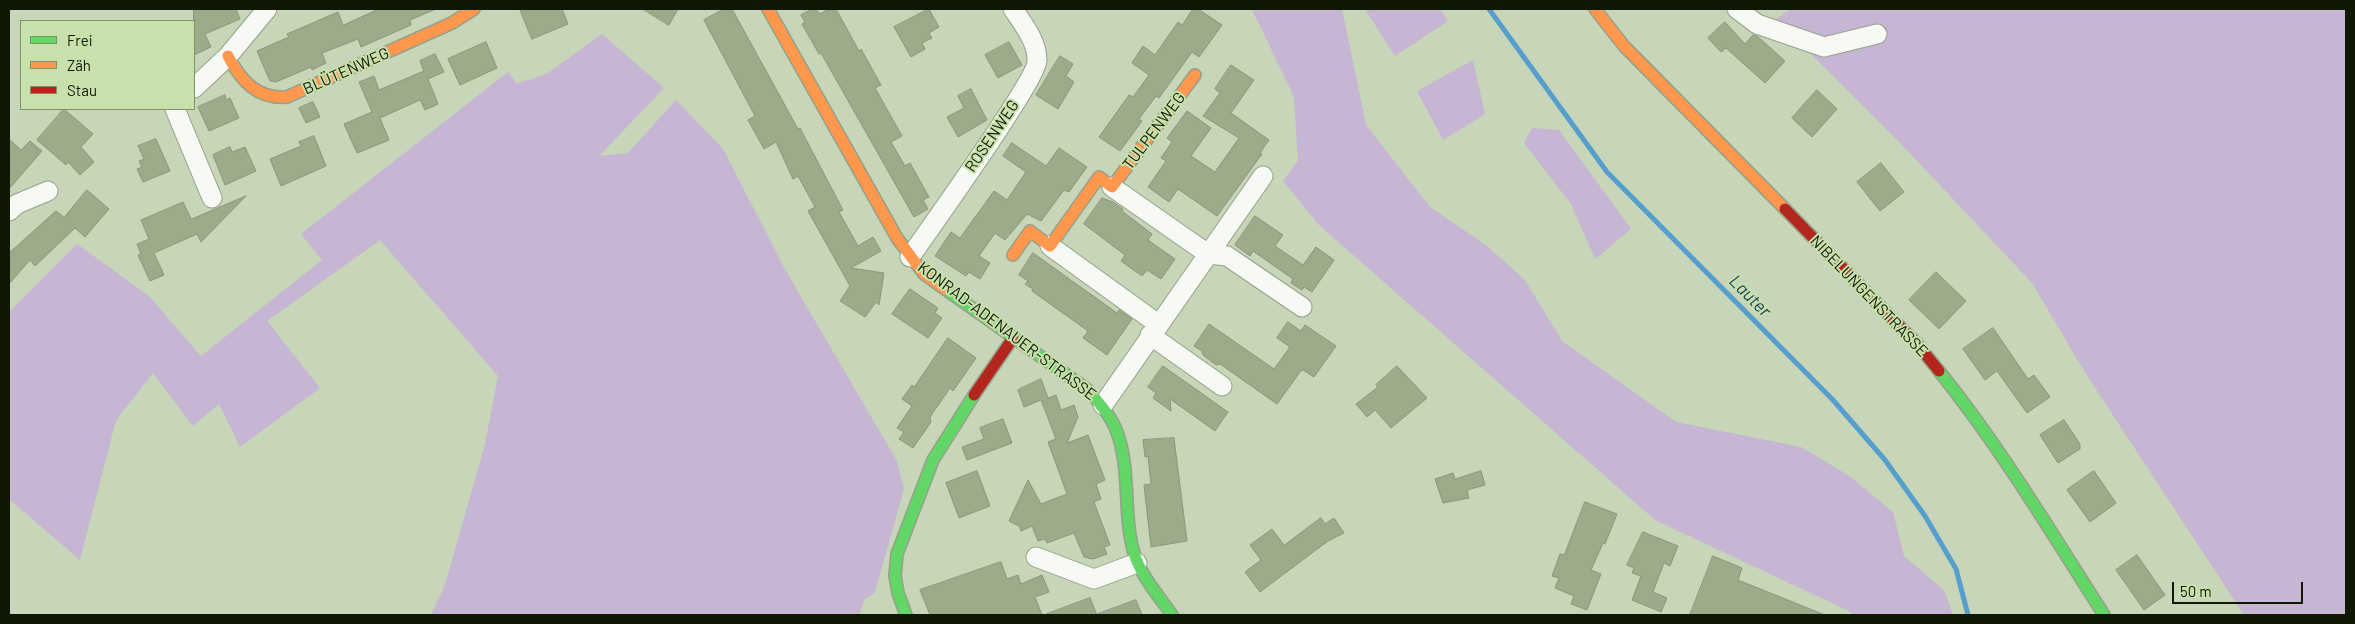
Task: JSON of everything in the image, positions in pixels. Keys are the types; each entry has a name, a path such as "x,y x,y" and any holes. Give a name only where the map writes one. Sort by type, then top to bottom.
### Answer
{"street":[{"path":"195,87 228,56 267,9"},
{"name":"BLÜTENWEG","path":"228,56 234,69 254,91 273,98 286,97 452,23 474,9"},
{"name":"KONRAD-ADENAUER-STRASSE","path":"768,9 910,258 924,274 1088,390 1103,405 1122,444 1130,536 1137,563 1172,615"},
{"name":"ROSENWEG","path":"910,258 1015,104 1038,62 1035,45 1013,9"},
{"name":"NIBELUNGENSTRASSE","path":"1595,9 1624,46 1918,344 1964,402 2011,469 2104,615"},
{"path":"1737,9 1757,24 1824,47 1877,34"},
{"name":"TULPENWEG","path":"1112,187 1195,75"},
{"path":"175,110 212,198"},
{"path":"1103,405 1263,176"},
{"name":"TULPENWEG","path":"1050,246 1099,177 1208,254"},
{"path":"9,211 16,204 48,191"},
{"path":"1013,255 1030,231 1222,386"},
{"path":"1208,254 1227,256 1302,307"},
{"path":"906,615 898,593 895,576 895,563 900,545 933,460 1013,338"},
{"path":"1036,557 1094,579 1137,563"}],"shaded area":[{"path":"1252,9 1342,9 1366,125 1430,207 1487,246 1525,280 1562,341 1676,422 1801,447 1848,475 1893,512 1904,556 1944,590 1953,615 1853,615 1851,612 1655,520 1319,225 1283,181 1298,160 1294,97"},
{"path":"1365,9 1440,9 1448,21 1395,56"},
{"path":"1791,9 2346,9 2346,615 2244,615 2086,374 2032,283 1904,147 1776,19"},
{"path":"602,34 664,88 599,156 628,153 676,100 723,149 787,273 897,461 904,489 875,592 864,600 859,615 431,615 445,585 485,444 498,376 380,240 267,321 320,388 240,447 219,404 193,426 153,373 116,420 80,560 9,499 9,312 77,244 149,296 201,356 322,260 301,234 508,72 517,84 548,73"},
{"path":"1473,60 1485,114 1443,140 1417,91"},
{"path":"1532,128 1559,130 1631,229 1595,259 1571,204 1524,143"}],"building":[{"path":"194,9 236,9 240,19 205,34 211,47 195,55"},
{"path":"379,9 436,9 410,20 411,25 361,47 358,39 322,53 326,63 312,70 311,67 276,82 270,81 257,51 289,37 287,34 338,12 343,25"},
{"path":"520,9 562,9 568,24 532,39"},
{"path":"643,9 678,9 669,25"},
{"path":"724,9 732,9 798,129 800,128 843,210 839,212 858,246 873,237 881,251 851,268 884,273 879,305 876,302 865,317 840,301 850,286 808,211 815,207 798,176 793,179 776,142 764,149 748,120 755,116 704,20"},
{"path":"816,9 820,14 829,9 836,9 859,51 861,49 881,85 875,88 902,136 891,142 905,166 910,163 929,197 923,200 928,209 914,217 821,53 819,54 802,24 805,22 801,15"},
{"path":"929,9 939,27 929,33 932,38 922,43 925,49 911,57 894,27"},
{"path":"1193,9 1198,9 1222,25 1199,57 1192,52 1159,98 1156,96 1139,119 1142,121 1120,151 1099,137 1129,95 1133,97 1149,75 1132,63 1143,46 1155,55 1178,22 1182,25"},
{"path":"1725,22 1745,44 1753,35 1757,36 1785,61 1765,83 1726,48 1721,52 1708,38"},
{"path":"486,42 497,68 460,85 448,59"},
{"path":"1009,42 1022,65 998,78 985,55"},
{"path":"435,54 444,72 428,79 438,104 425,110 420,100 380,118 389,140 357,153 344,124 372,112 359,82 374,76 379,90 424,71 420,61"},
{"path":"1060,56 1073,64 1066,76 1074,82 1058,109 1036,95"},
{"path":"1231,65 1254,80 1231,113 1269,140 1260,153 1262,154 1217,216 1178,189 1169,202 1148,187 1166,161 1161,158 1172,142 1167,138 1187,111 1211,128 1191,156 1215,172 1239,138 1203,116 1220,93 1215,89"},
{"path":"971,89 987,120 958,137 947,117 964,108 958,96"},
{"path":"1817,90 1837,109 1812,137 1792,118"},
{"path":"225,95 226,100 230,98 239,118 209,131 198,107"},
{"path":"313,102 320,117 306,123 299,108"},
{"path":"65,110 93,134 81,147 94,162 80,175 68,162 66,165 37,140"},
{"path":"314,136 326,166 281,186 270,159 301,146 299,142"},
{"path":"9,139 21,150 30,141 42,151 9,189"},
{"path":"156,139 170,171 143,182 137,169 142,167 139,161 144,159 138,146"},
{"path":"1012,143 1046,166 1059,148 1087,167 1069,192 1064,190 1041,221 1027,214 1005,240 995,233 979,256 990,263 980,279 969,272 966,276 935,256 951,232 960,238 994,191 1007,200 1026,172 1003,156"},
{"path":"230,147 232,152 245,147 256,171 225,185 213,155"},
{"path":"1881,163 1904,192 1880,211 1857,182"},
{"path":"87,190 109,209 85,237 75,228 35,266 30,260 9,284 9,253 56,211 64,217"},
{"path":"246,196 201,242 197,234 154,253 164,275 150,281 138,255 141,254 137,244 149,239 141,220 183,202 191,219"},
{"path":"1102,198 1113,202 1123,209 1122,211 1152,234 1148,240 1175,259 1161,279 1147,270 1142,276 1121,261 1125,255 1084,224"},
{"path":"1255,216 1283,235 1275,246 1303,265 1316,247 1334,260 1312,292 1304,287 1302,290 1291,283 1293,279 1253,251 1250,256 1235,245"},
{"path":"1033,253 1117,313 1119,310 1132,319 1107,355 1083,338 1088,331 1025,284 1028,281 1019,275"},
{"path":"1936,272 1966,301 1939,329 1909,300"},
{"path":"910,289 938,308 935,313 942,318 928,338 892,314"},
{"path":"1288,322 1301,331 1305,325 1336,346 1314,377 1303,370 1300,372 1277,404 1220,364 1216,365 1194,346 1209,324 1274,369 1290,347 1277,338"},
{"path":"1993,328 2028,379 2034,375 2050,397 2027,413 1997,371 1985,380 1963,349"},
{"path":"948,338 976,358 953,391 950,388 930,417 931,422 913,448 899,439 904,432 897,428 912,406 902,399 912,385 914,387"},
{"path":"1163,366 1228,412 1215,431 1170,399 1171,411 1153,398 1156,393 1148,387"},
{"path":"1397,366 1427,398 1391,428 1375,410 1367,417 1356,404 1378,387 1376,385"},
{"path":"1041,379 1048,398 1056,395 1061,410 1074,405 1078,417 1067,443 1088,435 1105,480 1096,484 1101,499 1094,502 1110,545 1104,547 1107,554 1093,559 1084,557 1074,533 1047,543 1045,539 1038,541 1032,526 1021,531 1019,526 1009,521 1028,480 1041,504 1067,494 1048,442 1056,439 1041,400 1024,407 1018,390"},
{"path":"1003,419 1012,443 967,460 962,447 984,439 980,428"},
{"path":"2064,420 2080,444 2080,449 2058,463 2040,435"},
{"path":"1174,438 1187,541 1151,547 1144,485 1151,484 1148,456 1145,457 1143,440"},
{"path":"977,471 990,506 959,518 946,483"},
{"path":"1481,471 1485,485 1467,490 1469,498 1443,503 1435,479 1453,473 1455,479"},
{"path":"2094,471 2116,503 2090,522 2067,490"},
{"path":"1585,502 1617,514 1605,544 1603,543 1591,570 1601,574 1587,610 1571,604 1574,596 1555,588 1559,578 1552,576 1560,554 1564,555"},
{"path":"1321,518 1325,524 1334,518 1344,533 1328,541 1260,592 1245,572 1261,560 1250,545 1272,529 1284,545"},
{"path":"1643,532 1678,546 1670,566 1664,563 1653,592 1667,598 1661,612 1632,600 1641,576 1632,573 1634,568 1627,565"},
{"path":"2137,555 2165,595 2144,610 2116,570"},
{"path":"1713,556 1742,568 1738,580 1825,615 1690,615"},
{"path":"1001,562 1007,579 1018,575 1021,584 1042,575 1049,592 1035,597 1042,615 930,615 920,590"},
{"path":"1090,598 1097,615 1047,614"},
{"path":"1136,600 1142,615 1098,615 1098,614"}],"waterway":[{"name":"Lauter","path":"1489,9 1607,172 1833,400 1885,460 1925,516 1956,569 1968,615"}],"traffic: fast":[{"path":"945,289 1088,390 1113,422 1123,458 1128,522 1134,553 1145,577 1172,615"},
{"path":"1939,371 2004,460 2104,615"},
{"path":"906,615 898,593 895,576 897,554 933,460 974,395"}],"traffic: slow":[{"path":"228,56 238,73 251,87 267,95 287,97 452,23 474,9"},
{"path":"768,9 897,238 924,274 945,289"},
{"path":"1595,9 1624,46 1785,209"},
{"path":"1013,255 1030,231 1050,246 1099,177 1112,187 1195,75"}],"traffic: jam":[{"path":"1785,209 1918,345 1939,371"},
{"path":"974,395 1013,338"}]}
